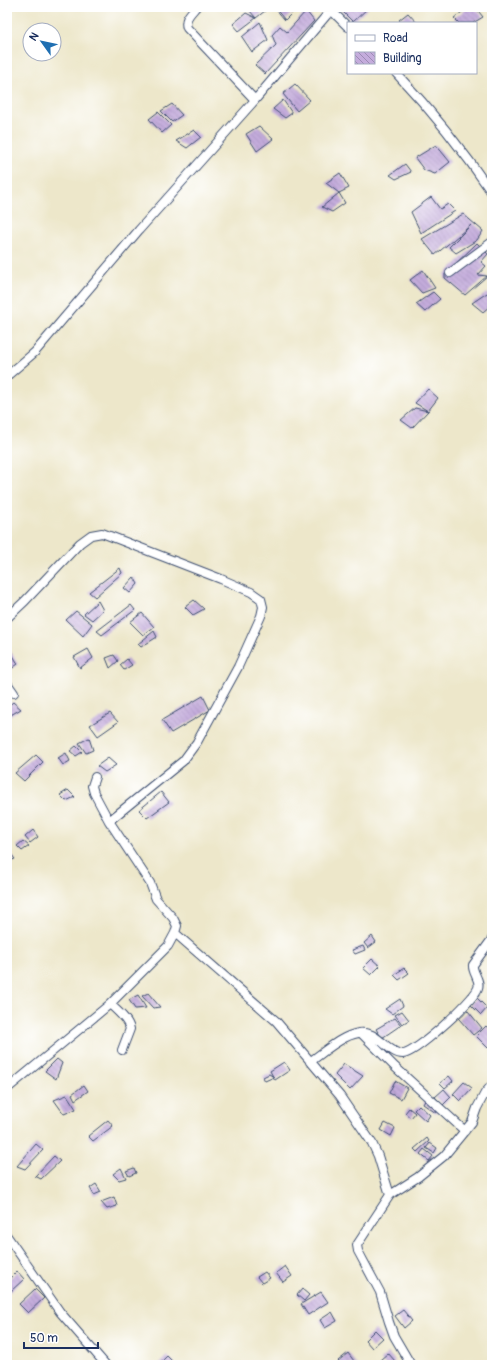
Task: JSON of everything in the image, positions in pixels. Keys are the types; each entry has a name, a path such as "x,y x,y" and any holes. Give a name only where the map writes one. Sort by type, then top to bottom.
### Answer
{"street":[{"path":"196,7 186,18 185,23 187,28 255,100"},
{"path":"7,376 35,352 139,230 255,100 330,8 347,26"},
{"path":"397,74 452,137 492,193"},
{"path":"450,273 492,242"},
{"path":"7,618 80,543 91,535 96,534 102,534 122,540 221,579 251,592 261,599 263,607 261,616 238,667 197,742 183,761 109,821"},
{"path":"7,683 14,693"},
{"path":"7,1089 110,1004 168,946 176,933 177,926 173,918 156,899 150,883 109,821 94,793 92,786 95,777"},
{"path":"176,933 276,1021 340,1096 372,1143 378,1156 390,1194"},
{"path":"310,1062 345,1037 361,1032 371,1034 399,1054 405,1054 419,1046 458,1013 474,996 479,984 473,969 473,965 492,939"},
{"path":"110,1004 130,1026 122,1050"},
{"path":"361,1032 395,1067 465,1131"},
{"path":"411,1365 394,1336 380,1292 358,1250 357,1245 390,1194 418,1177 444,1156 472,1122 484,1093 492,1085"},
{"path":"7,1236 60,1312 106,1365"}],"building":[{"path":"253,7 270,7 256,18 249,10"},
{"path":"274,7 298,7 285,20"},
{"path":"344,7 369,7 353,22 341,10"},
{"path":"469,7 475,7 483,17 475,22 458,22 454,18"},
{"path":"306,11 314,21 265,74 255,65 276,45 272,35 280,26 287,32"},
{"path":"246,13 256,18 239,31 233,24"},
{"path":"408,13 416,22 401,22 399,20"},
{"path":"260,22 268,40 252,52 242,37"},
{"path":"295,84 310,100 297,111 283,94"},
{"path":"283,100 292,113 285,118 273,109"},
{"path":"172,104 182,115 172,122 161,111"},
{"path":"158,112 171,125 162,133 149,119"},
{"path":"259,126 273,139 257,151 246,134"},
{"path":"194,130 201,137 187,148 176,141"},
{"path":"436,145 450,162 435,174 424,170 415,158"},
{"path":"405,164 411,172 396,179 390,175"},
{"path":"340,173 349,188 339,193 326,183"},
{"path":"339,193 345,203 332,212 322,207"},
{"path":"431,197 440,209 448,204 455,211 421,233 411,212"},
{"path":"463,214 483,231 477,240 456,253 449,247 471,225 435,255 422,239"},
{"path":"477,243 488,254 481,262 486,266 478,275 487,276 465,295 445,278 445,274"},
{"path":"423,270 435,288 422,293 410,280"},
{"path":"433,292 440,299 425,312 416,304"},
{"path":"487,293 492,300 492,304 483,312 472,303"},
{"path":"428,389 438,398 428,411 415,403"},
{"path":"415,408 428,411 412,428 401,420"},
{"path":"120,568 122,573 95,597 89,592"},
{"path":"134,577 138,584 130,593 124,588"},
{"path":"194,600 204,609 193,615 185,607"},
{"path":"98,601 103,610 92,620 84,614"},
{"path":"131,605 135,610 102,635 97,631"},
{"path":"76,611 92,624 83,636 66,620"},
{"path":"142,613 154,627 143,635 130,622"},
{"path":"154,631 157,637 141,647 138,644"},
{"path":"88,649 93,658 80,668 74,657"},
{"path":"11,652 18,664 7,672 7,655"},
{"path":"114,655 118,661 110,668 106,658"},
{"path":"127,659 132,665 124,670 120,665"},
{"path":"203,696 210,710 171,733 162,720"},
{"path":"13,702 21,709 9,716 7,714 7,707"},
{"path":"110,713 118,722 98,736 90,725"},
{"path":"89,738 93,750 86,753 79,743"},
{"path":"76,746 82,752 76,756 70,751"},
{"path":"66,753 70,761 63,765 58,758"},
{"path":"36,755 43,762 24,781 15,773"},
{"path":"108,758 116,765 105,772 97,766"},
{"path":"68,790 75,797 66,801 60,795"},
{"path":"161,792 169,802 147,818 139,810"},
{"path":"33,830 38,837 30,843 25,837"},
{"path":"23,841 29,846 22,851 17,846"},
{"path":"11,854 15,859 7,862 7,856"},
{"path":"372,936 376,942 368,948 364,943"},
{"path":"363,946 365,950 355,954 352,950"},
{"path":"372,959 380,966 371,975 363,968"},
{"path":"404,968 409,973 399,980 394,975"},
{"path":"148,993 160,1007 153,1008 142,996"},
{"path":"138,995 146,1008 135,1009 129,1000"},
{"path":"477,998 487,1008 481,1015 470,1004"},
{"path":"400,999 403,1006 392,1014 385,1009"},
{"path":"402,1011 409,1020 402,1024 395,1015"},
{"path":"468,1011 482,1028 473,1035 459,1019"},
{"path":"395,1018 401,1025 382,1038 376,1029"},
{"path":"486,1026 492,1032 492,1044 488,1048 476,1036"},
{"path":"57,1059 62,1063 56,1079 45,1071"},
{"path":"284,1062 290,1070 275,1080 270,1071"},
{"path":"344,1064 363,1076 350,1090 335,1075"},
{"path":"269,1074 274,1077 265,1081 263,1077"},
{"path":"449,1076 453,1081 445,1088 440,1083"},
{"path":"395,1081 407,1088 401,1099 389,1093"},
{"path":"464,1082 472,1088 460,1101 453,1094"},
{"path":"84,1085 88,1091 75,1100 72,1094"},
{"path":"444,1089 451,1097 443,1105 435,1097"},
{"path":"67,1095 76,1109 64,1114 54,1100"},
{"path":"426,1099 439,1108 436,1113 423,1104"},
{"path":"419,1105 430,1115 426,1121 414,1110"},
{"path":"409,1108 415,1113 411,1118 405,1113"},
{"path":"108,1120 113,1126 93,1141 88,1136"},
{"path":"385,1123 395,1128 391,1136 381,1130"},
{"path":"427,1138 429,1141 417,1152 414,1149"},
{"path":"430,1143 437,1148 434,1153 426,1148"},
{"path":"36,1144 43,1150 25,1169 17,1166"},
{"path":"424,1149 433,1156 429,1161 420,1154"},
{"path":"54,1156 60,1161 41,1179 35,1176"},
{"path":"121,1168 126,1178 119,1180 113,1174"},
{"path":"134,1168 136,1173 129,1176 126,1171"},
{"path":"96,1184 101,1192 94,1195 90,1188"},
{"path":"114,1197 117,1206 107,1209 101,1202"},
{"path":"285,1266 292,1276 283,1282 276,1273"},
{"path":"17,1271 24,1279 10,1292 7,1289 7,1281"},
{"path":"265,1272 270,1278 262,1283 257,1277"},
{"path":"35,1289 44,1298 28,1313 19,1304"},
{"path":"302,1289 309,1295 304,1301 297,1295"},
{"path":"321,1292 328,1302 308,1315 301,1304"},
{"path":"403,1310 412,1321 404,1328 395,1316"},
{"path":"332,1312 337,1321 325,1328 320,1320"},
{"path":"375,1330 383,1338 372,1348 365,1340"},
{"path":"348,1353 357,1365 342,1365 338,1361"},
{"path":"388,1353 395,1361 391,1365 385,1365 380,1360"},
{"path":"167,1356 174,1363 173,1365 158,1365"}]}
